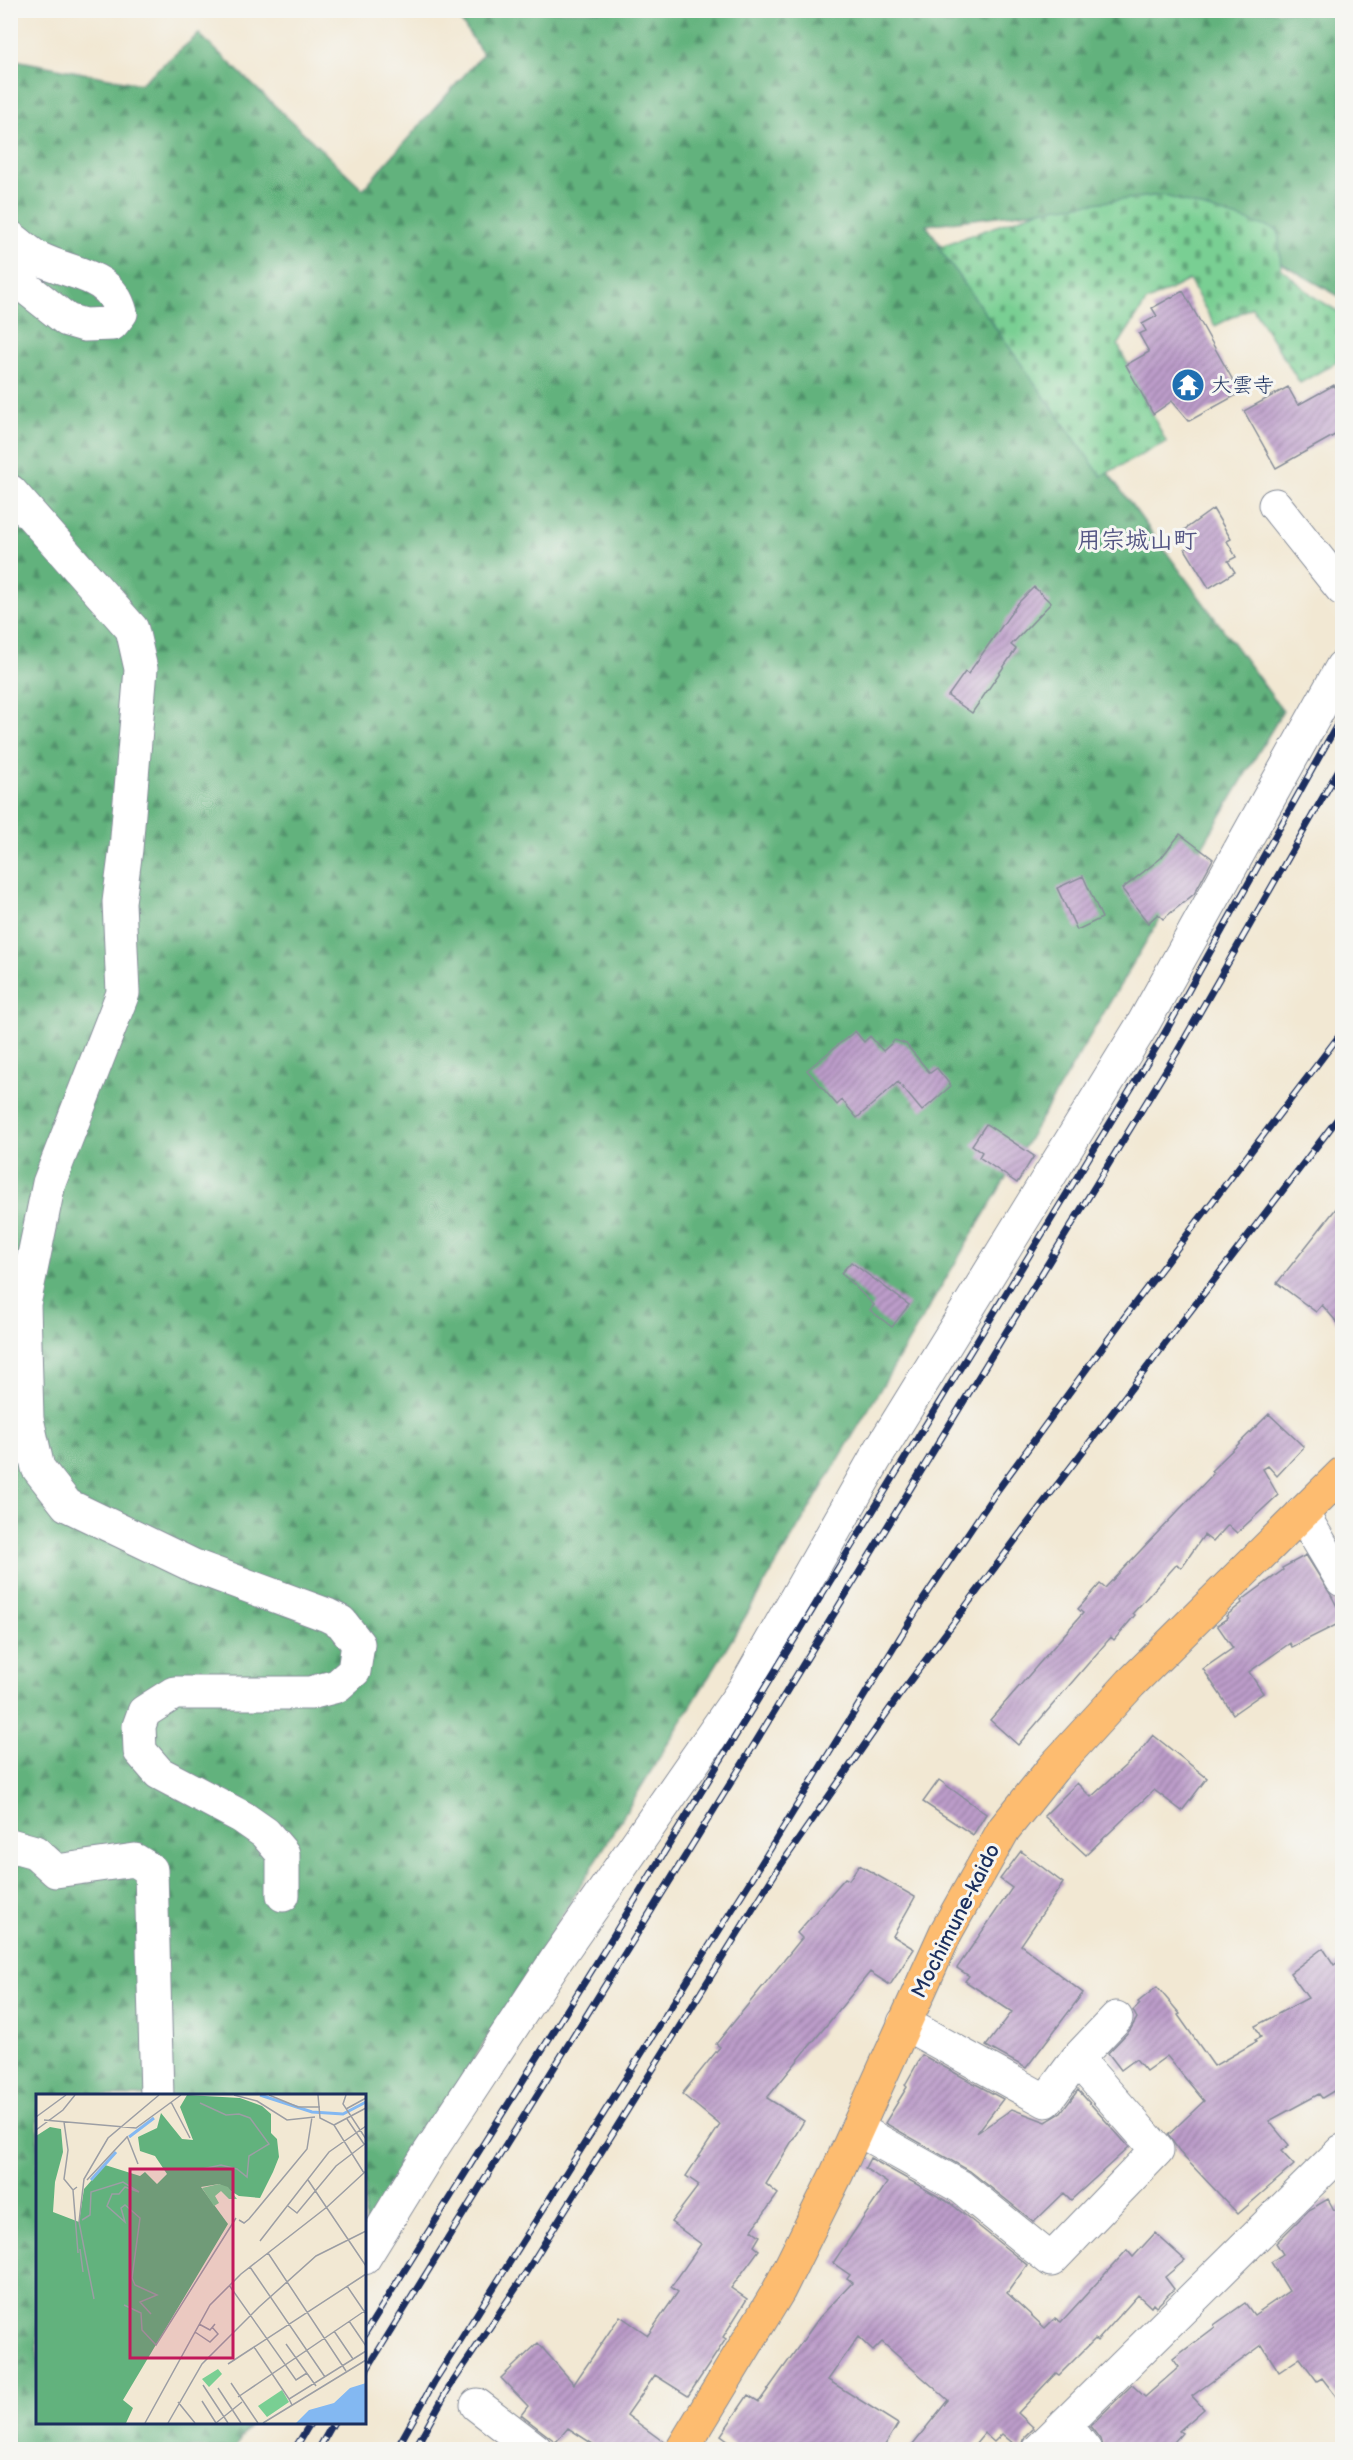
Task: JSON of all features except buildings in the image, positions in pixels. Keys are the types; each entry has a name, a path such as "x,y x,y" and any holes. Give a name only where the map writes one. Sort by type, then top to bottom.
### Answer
{"main road":[{"name":"Mochimune-kaido","path":"682,2450 779,2290 946,1932 977,1873 1004,1829 1029,1796 1131,1683 1342,1473"}],"street":[{"path":"10,237 39,259 95,279 117,298 121,314 112,324 84,325 68,320 10,275"},
{"path":"10,491 132,628 141,669 126,849 119,902 123,993 49,1183 24,1304 27,1419 38,1468 68,1505 194,1566 327,1615 341,1622 358,1644 354,1671 337,1686 310,1693 174,1693 144,1712 139,1726 140,1751 159,1773 242,1817 265,1833 283,1854 283,1895"},
{"path":"1275,505 1342,589"},
{"path":"366,2255 427,2156 556,1960 745,1688 875,1459 1143,1024 1342,667"},
{"path":"1302,1514 1342,1580"},
{"path":"10,1845 35,1852 56,1871 135,1860 151,1870 157,2094"},
{"path":"904,2023 1046,2100 1077,2059 1116,2018"},
{"path":"856,2129 960,2187 1051,2260 1157,2150 1077,2059"},
{"path":"1039,2450 1342,2151"},
{"path":"477,2405 536,2450"},
{"path":"1065,2424 1085,2450"}],"green space":[{"path":"454,11 1342,11 1342,298 1162,195 926,225 1283,711 732,1639 366,2235 366,2094 36,2094 36,2424 250,2424 234,2449 11,2449 10,59 140,84 199,34 363,189 483,54"},
{"path":"1162,195 1278,230 1281,268 1314,297 1342,314 1342,359 1300,383 1252,307 1215,326 1189,280 1146,302 1118,345 1166,442 1101,476 938,247 1044,209"}],"railway":[{"path":"366,2332 607,1946 1162,1038 1342,716"},
{"path":"366,2371 738,1771 1177,1052 1342,764"},
{"path":"396,2450 434,2382 761,1864 923,1600 994,1495 1126,1315 1342,1032"},
{"path":"414,2450 447,2391 520,2282 776,1872 898,1697 1031,1519 1342,1113"},
{"path":"294,2450 310,2424"},
{"path":"318,2450 333,2424"}],"place":[{"name":"大雲寺","path":"1188,385"}],"district":[{"name":"用宗城山町","path":"1137,540"}]}
